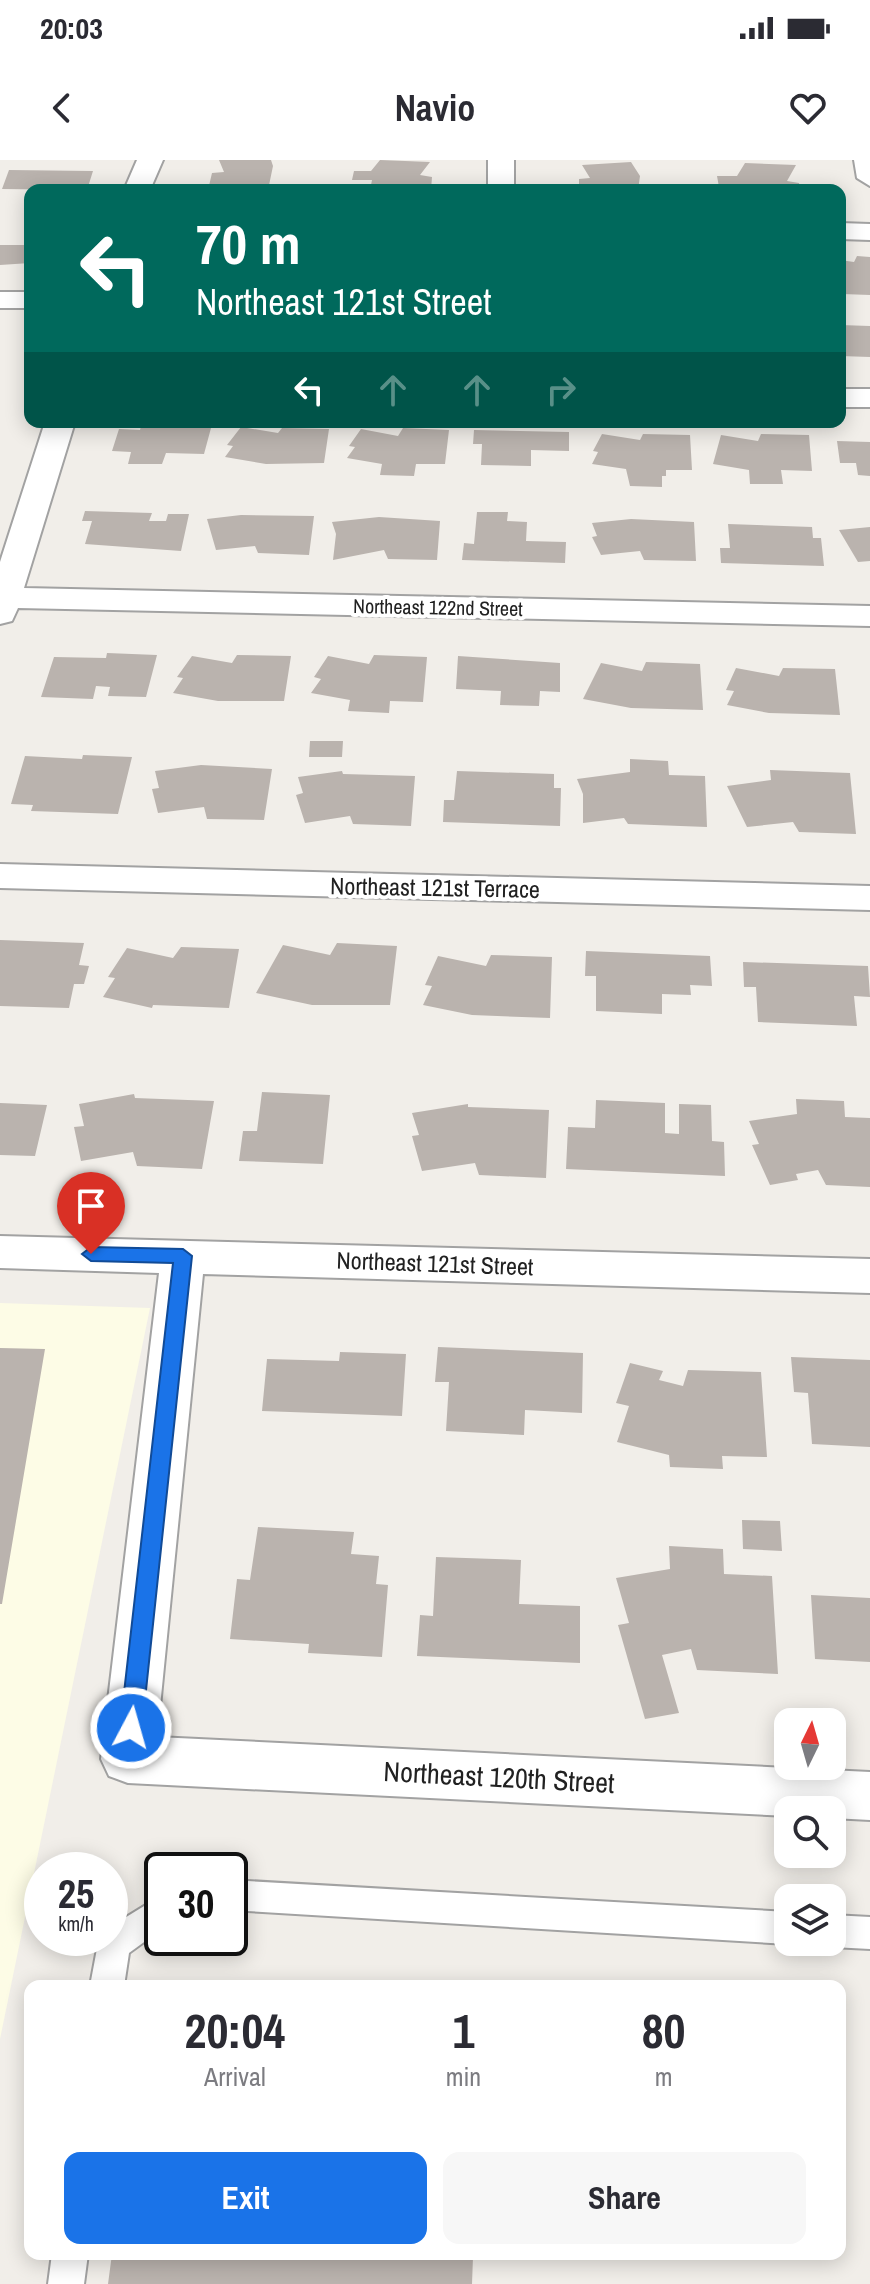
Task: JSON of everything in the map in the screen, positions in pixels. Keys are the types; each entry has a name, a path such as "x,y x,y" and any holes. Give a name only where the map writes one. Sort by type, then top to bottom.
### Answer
{"street":[{"path":"140,184 150,160"},
{"path":"501,160 501,184"},
{"path":"867,160 870,178"},
{"path":"846,231 870,232"},
{"path":"0,300 24,300"},
{"path":"846,398 870,398"},
{"path":"3,606 58,428"},
{"name":"Northeast 122nd Street","path":"3,606 870,616"},
{"name":"Northeast 121st Terrace","path":"0,876 870,898"},
{"name":"Northeast 121st Street","path":"0,1252 870,1276"},
{"name":"Northeast 120th Street","path":"183,1256 128,1759 870,1796"}],"lane":[{"path":"248,1896 774,1927"},
{"path":"108,1980 113,1944 144,1922"},
{"path":"846,1932 870,1933"},
{"path":"66,2284 69,2260"}],"shaded area":[{"path":"0,1303 150,1308 38,1852 24,1852 24,1922 0,2039"}],"building":[{"path":"219,160 271,160 273,166 269,184 209,184 212,173 224,172"},
{"path":"380,160 430,162 420,175 432,177 431,184 371,184 372,180 352,180 354,171 371,171"},
{"path":"631,162 640,176 639,184 579,184 579,179 590,178 582,165"},
{"path":"745,163 796,165 787,181 799,184 718,184 717,176 737,176"},
{"path":"9,170 93,171 89,184 24,184 24,189 2,189"},
{"path":"0,245 24,245 24,263 0,265"},
{"path":"857,256 870,257 870,295 846,294 846,261 854,262"},
{"path":"846,325 870,326 870,357 846,356"},
{"path":"211,428 204,454 166,453 162,464 128,464 131,452 112,451 119,429"},
{"path":"240,428 278,433 282,428 329,429 324,463 266,464 225,457 233,446 227,445"},
{"path":"403,428 449,430 445,464 416,464 414,476 380,475 382,464 347,458 355,447 349,446 361,429 398,436"},
{"path":"474,430 569,432 569,451 531,450 531,466 481,465 482,444 473,444"},
{"path":"602,434 640,440 643,434 690,435 692,470 666,470 666,476 662,476 662,487 630,486 626,469 592,464 598,452 593,451"},
{"path":"761,434 809,435 812,471 781,470 783,484 750,484 749,470 713,464 721,435 758,441"},
{"path":"837,441 870,442 870,476 858,475 856,463 840,463"},
{"path":"85,511 152,513 149,521 166,521 168,514 189,514 181,551 85,544 92,521 82,521"},
{"path":"477,512 508,512 507,521 527,522 526,541 566,542 565,563 462,560 464,543 474,544"},
{"path":"241,515 314,516 309,555 258,553 255,546 216,550 207,519"},
{"path":"379,517 440,521 437,560 388,559 384,550 333,560 336,534 332,522"},
{"path":"631,519 694,522 696,561 644,560 640,551 601,555 592,537 597,536 592,523"},
{"path":"728,524 812,527 813,538 821,538 824,566 721,563 720,548 730,548"},
{"path":"870,527 870,561 858,562 839,530"},
{"path":"107,653 157,655 146,697 108,696 110,687 96,686 93,699 41,697 54,657 106,658"},
{"path":"237,655 291,656 284,701 218,701 173,693 183,678 177,677 192,656 232,663"},
{"path":"374,655 427,657 423,702 390,701 389,713 348,711 350,700 311,693 321,679 314,677 328,656 369,664"},
{"path":"458,656 560,663 560,692 540,691 539,706 500,705 501,691 456,689"},
{"path":"646,662 700,664 703,710 631,708 583,699 601,663 642,671"},
{"path":"736,668 779,676 783,668 835,669 840,715 769,713 727,705 734,691 726,690"},
{"path":"310,741 343,741 342,757 309,757"},
{"path":"83,755 132,757 118,814 31,811 33,805 11,804 25,756 82,759"},
{"path":"630,759 668,761 669,775 705,776 707,827 628,824 624,818 583,823 583,794 577,779 630,772"},
{"path":"201,765 272,769 264,820 207,819 204,807 158,813 152,789 159,788 155,771"},
{"path":"770,770 850,773 856,834 799,832 793,822 747,827 727,786 771,780"},
{"path":"342,771 343,774 415,776 411,826 353,824 350,816 305,823 296,795 303,793 298,777"},
{"path":"457,771 554,774 554,788 561,788 560,826 443,822 444,800 454,800"},
{"path":"0,940 84,943 79,965 89,966 84,984 74,984 69,1008 0,1006"},
{"path":"337,943 397,946 390,1005 312,1005 256,993 283,945 330,955"},
{"path":"181,947 239,949 229,1008 153,1005 152,1008 103,997 115,978 108,977 127,948 173,958"},
{"path":"586,951 710,956 712,986 690,985 691,995 662,994 662,1014 596,1011 596,976 585,976"},
{"path":"491,955 552,957 550,1018 472,1015 423,1005 432,986 425,985 438,956 486,966"},
{"path":"743,962 868,966 870,997 854,996 857,1026 758,1022 756,987 744,987"},
{"path":"262,1092 330,1095 323,1164 239,1161 243,1131 257,1131"},
{"path":"134,1094 135,1098 214,1101 202,1169 137,1166 133,1152 81,1161 74,1127 84,1126 79,1104"},
{"path":"796,1099 844,1101 845,1117 870,1118 870,1187 826,1185 818,1170 796,1174 798,1180 770,1185 752,1145 759,1144 749,1121 797,1114"},
{"path":"596,1100 665,1103 665,1133 679,1134 679,1104 711,1105 712,1141 724,1142 725,1176 566,1169 568,1127 595,1128"},
{"path":"0,1103 47,1105 35,1156 0,1155"},
{"path":"468,1104 468,1107 549,1110 546,1178 479,1175 475,1163 422,1171 412,1136 419,1135 412,1113"},
{"path":"438,1347 583,1353 582,1413 525,1410 524,1435 446,1431 449,1382 435,1382"},
{"path":"0,1348 45,1349 2,1604 0,1604"},
{"path":"340,1352 406,1354 402,1416 262,1411 267,1359 339,1361"},
{"path":"791,1357 870,1360 870,1447 812,1444 808,1393 794,1392"},
{"path":"630,1363 663,1371 659,1380 683,1386 688,1370 761,1372 767,1457 722,1456 723,1469 670,1467 669,1455 617,1442 629,1406 616,1403"},
{"path":"742,1520 780,1521 782,1551 743,1549"},
{"path":"258,1527 354,1532 351,1554 379,1556 376,1584 388,1585 382,1657 308,1653 309,1644 230,1639 237,1579 250,1580"},
{"path":"669,1546 723,1549 724,1574 772,1576 778,1674 697,1670 691,1649 662,1655 679,1713 645,1719 618,1625 629,1623 616,1578 670,1569"},
{"path":"436,1557 521,1560 519,1604 580,1606 580,1663 417,1656 420,1615 433,1616"},
{"path":"811,1595 870,1598 870,1662 815,1659"},
{"path":"111,2260 473,2260 472,2284 108,2284"}],"route":[{"path":"91,1254 183,1256 131,1728"}]}
